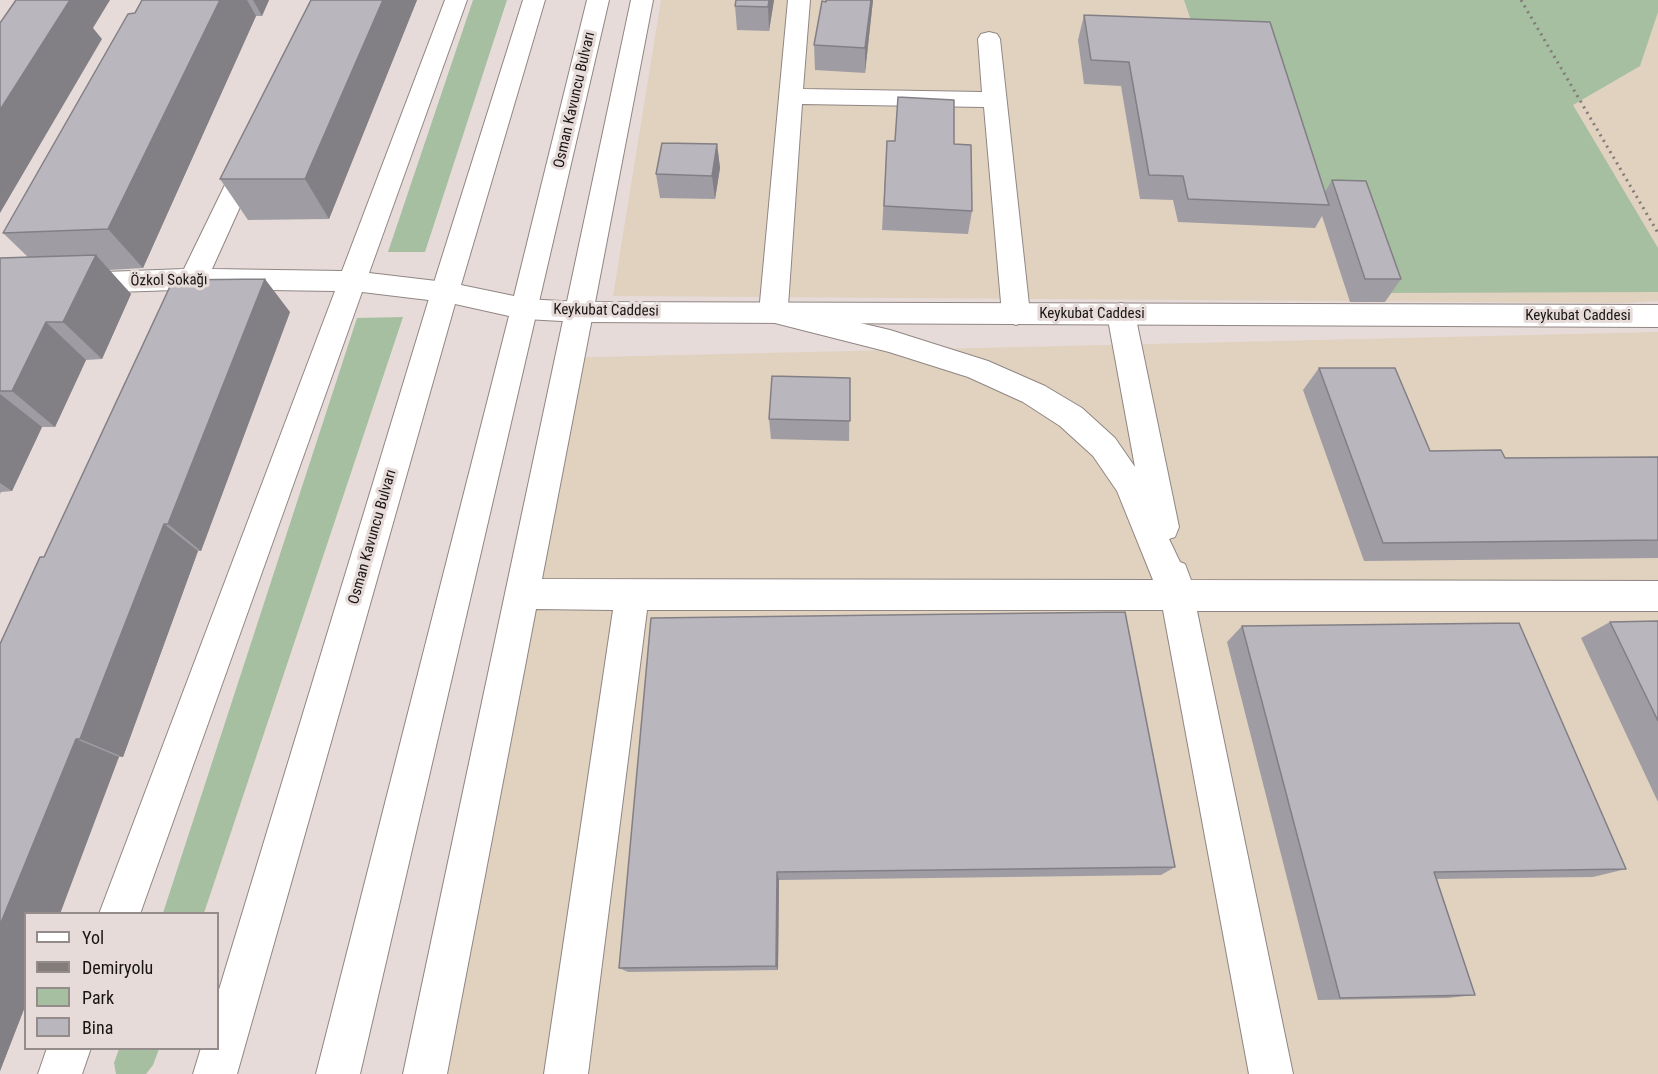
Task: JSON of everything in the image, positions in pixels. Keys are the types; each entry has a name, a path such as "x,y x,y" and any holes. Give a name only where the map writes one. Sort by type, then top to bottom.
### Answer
{"main road":[{"path":"120,912 456,0"},
{"name":"Osman Kavuncu Bulvarı","path":"215,1074 445,292 534,0"},
{"name":"Osman Kavuncu Bulvarı","path":"338,1074 598,0"},
{"path":"424,1074 642,0"},
{"path":"799,0 773,313 890,341 978,369 1034,394 1071,417 1104,447 1130,485 1177,596"},
{"path":"989,39 1016,314"},
{"path":"791,96 995,100"},
{"path":"163,344 264,129"},
{"name":"Özkol Sokağı","path":"0,286 193,279 352,281 445,292"},
{"name":"Keykubat Caddesi","path":"445,292 525,309 580,312 1658,316"},
{"path":"1122,314 1271,1074"},
{"path":"523,594 1658,596"},
{"path":"566,1074 632,595"},
{"path":"60,1074 68,1050"}],"shaded area":[{"path":"661,0 1658,0 1658,301 1624,303 613,296"},
{"path":"1658,332 1658,1074 413,1074 554,358"}],"green space":[{"path":"473,0 507,0 425,252 388,252"},
{"path":"1184,0 1658,0 1658,12 1640,66 1573,105 1658,248 1658,292 1382,293 1352,205 1308,203 1199,44"},
{"path":"403,317 204,912 163,912 357,318"},
{"path":"118,1050 159,1050 153,1065 146,1074 116,1074 114,1063"}],"building":[{"path":"16,0 70,0 0,110 0,23"},
{"path":"142,0 220,0 108,229 3,233 128,14 135,13"},
{"path":"311,0 383,0 305,179 220,179"},
{"path":"736,0 769,0 768,7 735,6"},
{"path":"826,0 871,0 865,48 814,45 822,1 826,2"},
{"path":"1084,15 1270,22 1329,205 1188,199 1183,176 1149,175 1129,62 1091,60"},
{"path":"898,97 954,100 954,144 971,145 972,211 884,206 887,141 895,141"},
{"path":"662,143 717,144 712,176 656,174"},
{"path":"1332,180 1366,181 1401,279 1365,279"},
{"path":"96,255 63,322 46,322 12,391 0,391 0,258"},
{"path":"265,279 168,524 164,524 80,739 76,739 0,925 0,644 40,557 44,557 173,280"},
{"path":"1319,368 1395,368 1430,451 1501,450 1505,458 1658,457 1658,540 1383,543"},
{"path":"772,376 850,378 850,421 769,419"},
{"path":"1125,612 1175,867 777,872 776,966 619,968 651,618"},
{"path":"1658,621 1658,721 1610,622"},
{"path":"1519,623 1626,869 1434,872 1475,995 1340,998 1242,626"}],"railway":[{"path":"1521,0 1658,233"}]}
